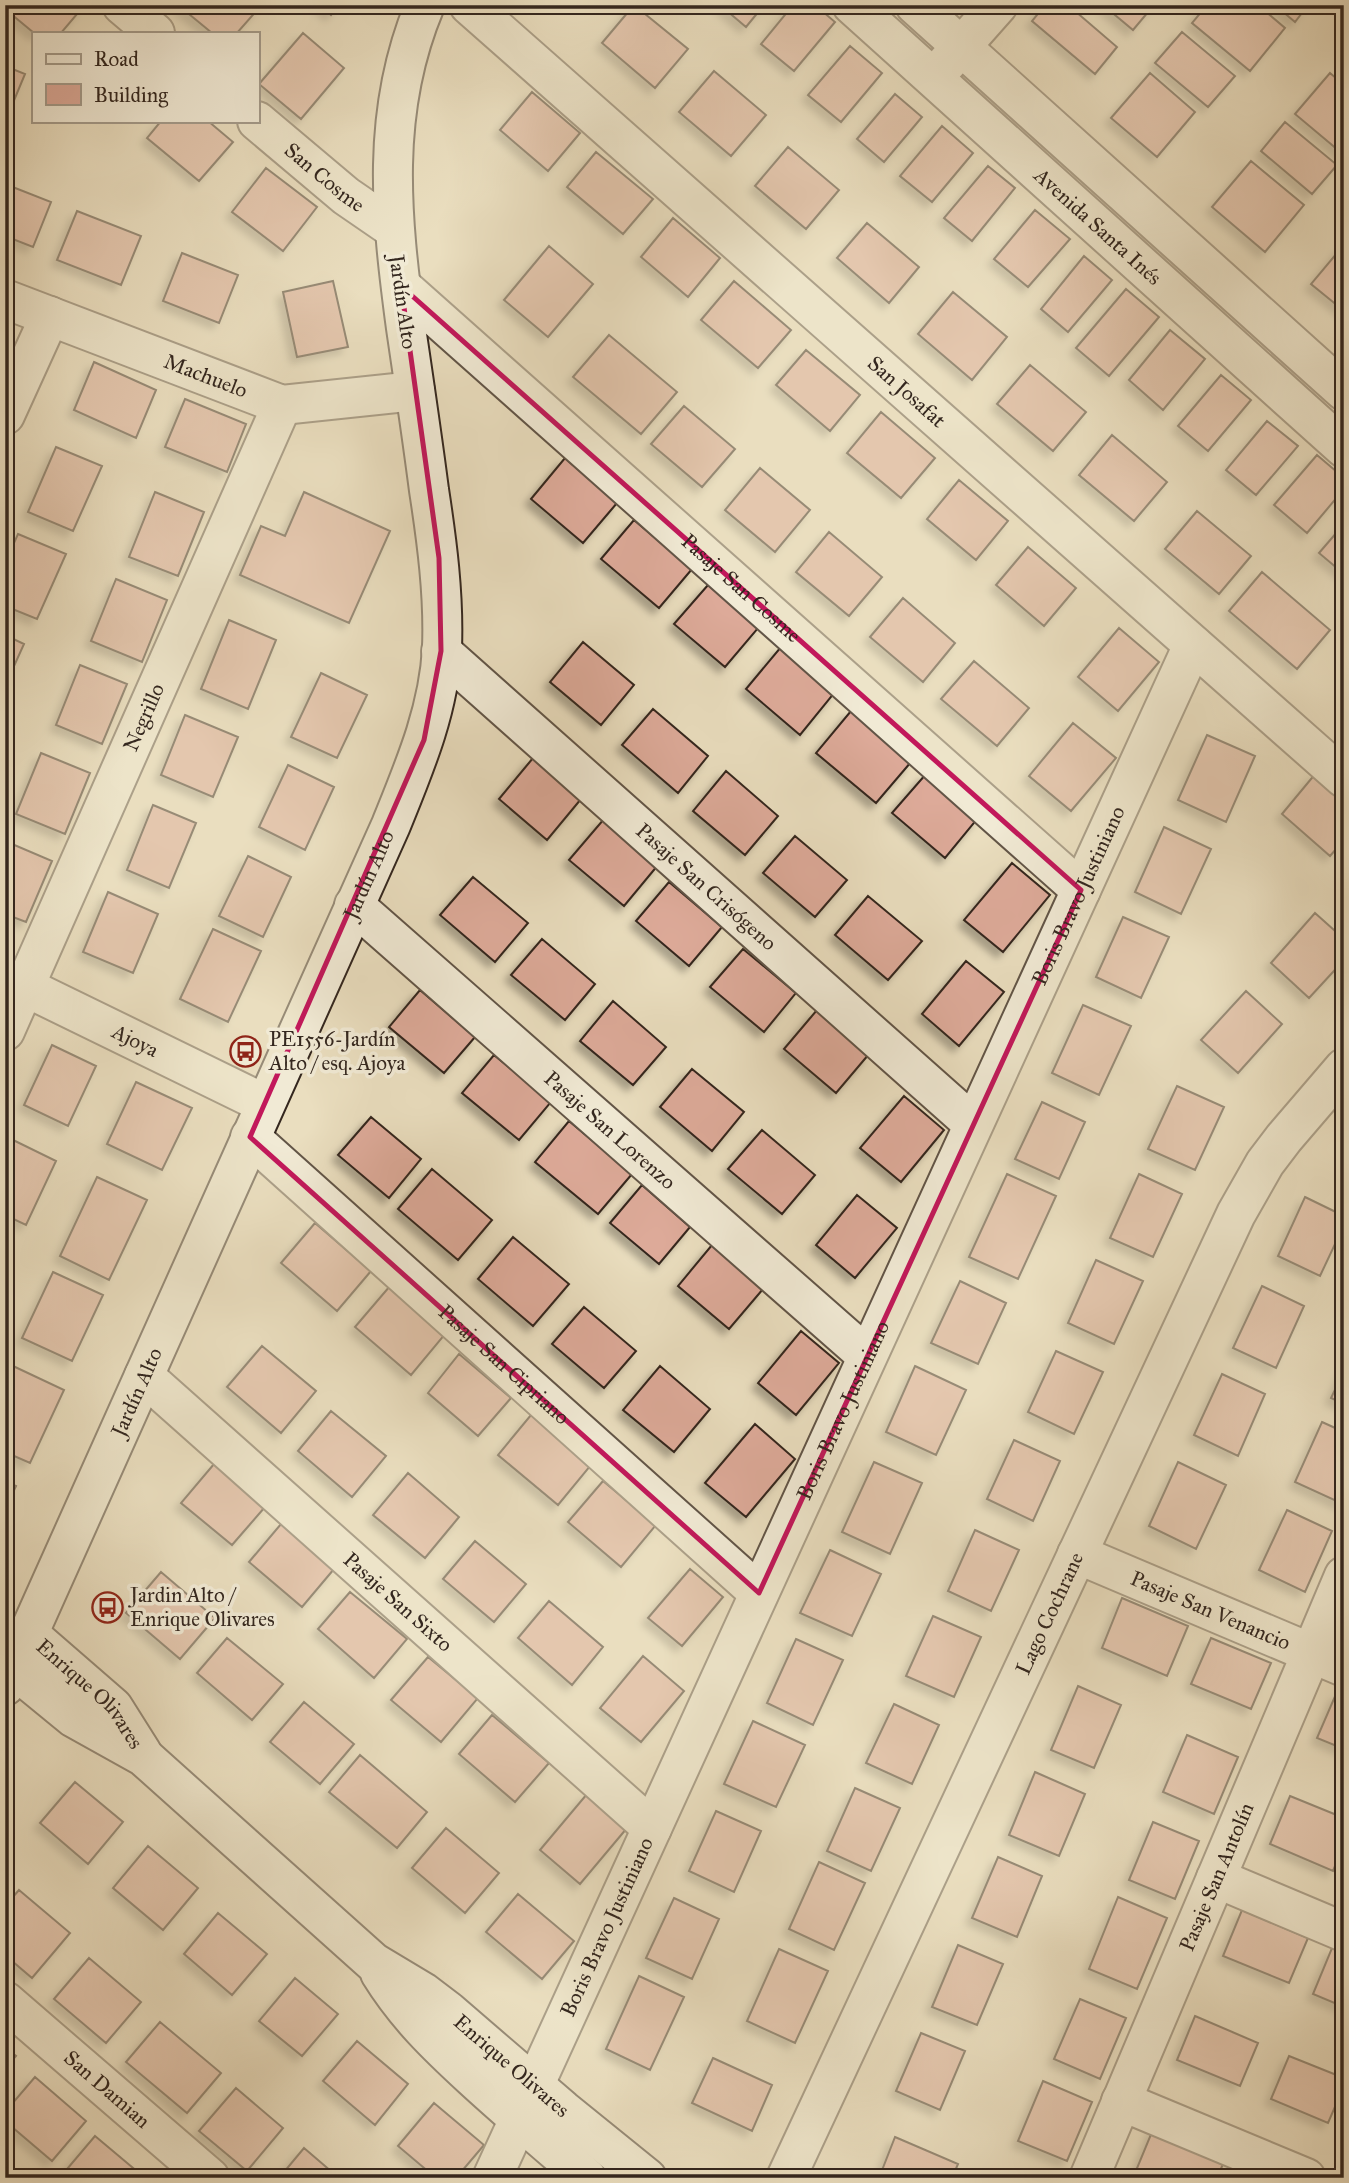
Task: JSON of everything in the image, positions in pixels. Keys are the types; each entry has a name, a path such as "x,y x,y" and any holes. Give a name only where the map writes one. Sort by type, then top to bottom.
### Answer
{"street":[{"path":"122,5 154,32"},
{"name":"Jardín Alto","path":"9,1677 391,825 424,740 435,696 442,651 439,558 401,286 391,179 400,91 409,52 425,5"},
{"name":"San Josafat","path":"468,5 1344,778"},
{"name":"Avenida Santa Inés","path":"852,5 1340,437"},
{"name":"Avenida Santa Inés","path":"915,5 1344,391"},
{"path":"934,78 998,5"},
{"name":"San Cosme","path":"258,122 346,197 394,229"},
{"name":"Pasaje San Cosme","path":"401,286 1081,890"},
{"name":"Machuelo","path":"5,299 282,405 415,391"},
{"path":"5,415 50,316"},
{"name":"Negrillo","path":"5,1031 15,982 282,405"},
{"name":"Boris Bravo Justiniano","path":"492,2178 1193,645"},
{"name":"Pasaje San Crisógeno","path":"442,651 973,1124"},
{"name":"Pasaje San Lorenzo","path":"354,905 867,1356"},
{"name":"Ajoya","path":"15,982 258,1121"},
{"name":"Lago Cochrane","path":"786,2178 1250,1187 1284,1138 1344,1069"},
{"name":"Pasaje San Cipriano","path":"258,1121 759,1593"},
{"name":"Pasaje San Sixto","path":"144,1376 652,1828"},
{"name":"Pasaje San Venancio","path":"1077,1554 1328,1660"},
{"name":"Pasaje San Antolín","path":"1089,2178 1216,1878 1328,1660 1344,1576"},
{"name":"Enrique Olivares","path":"29,1634 113,1707 144,1757"},
{"name":"Enrique Olivares","path":"9,1677 74,1718 144,1757 373,1962 423,1992 448,2011 587,2178"},
{"path":"1216,1878 1344,1932"},
{"name":"San Damian","path":"5,2001 210,2178"},
{"path":"1121,2101 1306,2178"},
{"name":"Enrique Olivares","path":"526,2103 647,2178"}],"highlighted area":[{"path":"401,286 1081,890 759,1593 250,1137 424,740 441,651 439,558"}],"building":[{"path":"5,5 83,7 62,32 33,32 5,9"},
{"path":"178,5 255,5 259,8 238,32 211,32"},
{"path":"320,5 339,5 331,15"},
{"path":"634,5 688,49 655,88 602,43"},
{"path":"720,5 764,5 746,27"},
{"path":"793,5 815,5 835,22 794,71 761,44"},
{"path":"1045,5 1068,5 1117,47 1095,74 1032,21"},
{"path":"1103,5 1154,5 1133,30"},
{"path":"1207,5 1258,5 1285,28 1250,71 1192,23"},
{"path":"1275,5 1308,5 1295,22"},
{"path":"1182,32 1235,76 1208,107 1155,63"},
{"path":"303,33 344,68 301,119 259,84"},
{"path":"850,46 882,73 841,122 808,95"},
{"path":"5,66 25,74 5,122"},
{"path":"714,71 766,115 731,156 679,112"},
{"path":"1150,73 1195,112 1157,157 1111,118"},
{"path":"1330,73 1344,85 1344,155 1295,114"},
{"path":"532,92 580,133 548,171 500,130"},
{"path":"895,94 922,117 884,162 857,139"},
{"path":"160,122 209,122 233,142 199,181 147,138"},
{"path":"1285,122 1337,165 1312,194 1261,151"},
{"path":"942,126 973,153 932,202 900,176"},
{"path":"788,147 839,190 806,229 755,186"},
{"path":"596,152 653,199 623,234 567,187"},
{"path":"1251,161 1304,205 1265,252 1212,207"},
{"path":"988,166 1015,188 972,241 944,218"},
{"path":"266,168 317,207 283,251 232,212"},
{"path":"5,184 51,202 33,247 5,236"},
{"path":"1035,210 1070,239 1028,287 994,259"},
{"path":"77,211 141,236 121,285 57,260"},
{"path":"673,218 720,258 688,297 641,257"},
{"path":"867,223 919,267 889,303 837,258"},
{"path":"549,246 593,284 548,337 504,300"},
{"path":"1342,247 1344,248 1344,311 1311,284"},
{"path":"182,253 238,275 219,323 163,301"},
{"path":"1084,256 1112,280 1068,332 1041,309"},
{"path":"333,281 348,347 297,357 283,292"},
{"path":"734,281 791,330 758,368 701,320"},
{"path":"1126,289 1159,317 1109,376 1076,348"},
{"path":"953,292 1007,337 972,380 918,334"},
{"path":"1170,330 1205,359 1163,410 1129,380"},
{"path":"609,335 677,392 641,434 573,377"},
{"path":"5,341 17,346 5,371"},
{"path":"806,350 860,395 830,431 776,385"},
{"path":"94,362 156,390 136,438 74,410"},
{"path":"1030,365 1086,412 1053,451 997,404"},
{"path":"1221,375 1251,400 1208,451 1178,426"},
{"path":"185,399 246,424 227,472 165,447"},
{"path":"684,406 735,449 702,487 651,444"},
{"path":"881,412 935,458 901,498 847,453"},
{"path":"1267,421 1298,446 1256,495 1226,470"},
{"path":"1112,435 1167,482 1134,521 1079,475"},
{"path":"56,447 102,466 73,531 28,512"},
{"path":"1317,455 1344,478 1344,489 1307,533 1274,505"},
{"path":"565,458 617,503 583,543 531,499"},
{"path":"760,468 810,510 775,552 725,510"},
{"path":"959,480 1008,521 976,560 927,519"},
{"path":"155,492 204,512 178,576 129,557"},
{"path":"304,492 390,531 349,623 240,575 261,526 285,536"},
{"path":"1197,511 1251,556 1219,594 1165,549"},
{"path":"634,520 692,569 659,608 601,559"},
{"path":"1344,524 1344,574 1319,553"},
{"path":"829,532 882,577 849,616 796,572"},
{"path":"18,534 66,554 37,619 5,606 5,563"},
{"path":"1028,547 1076,588 1044,626 996,585"},
{"path":"1262,572 1330,630 1297,669 1229,611"},
{"path":"116,579 167,600 142,662 91,641"},
{"path":"708,585 759,627 725,667 674,624"},
{"path":"903,598 955,643 923,682 870,637"},
{"path":"229,620 276,640 248,709 201,689"},
{"path":"1119,628 1159,662 1118,711 1078,677"},
{"path":"5,635 24,644 5,686"},
{"path":"583,642 634,685 601,725 550,682"},
{"path":"781,647 835,692 800,735 746,689"},
{"path":"974,661 1029,708 997,746 941,699"},
{"path":"80,665 127,684 102,744 56,725"},
{"path":"321,673 367,695 337,758 291,737"},
{"path":"653,709 708,756 678,793 622,745"},
{"path":"851,711 911,762 876,803 816,753"},
{"path":"185,715 238,737 213,797 161,775"},
{"path":"1073,723 1116,758 1071,811 1029,776"},
{"path":"1207,735 1255,756 1226,822 1178,800"},
{"path":"41,753 90,773 65,834 16,814"},
{"path":"533,758 581,799 547,840 499,799"},
{"path":"288,765 334,787 305,850 259,827"},
{"path":"726,771 778,816 745,855 693,811"},
{"path":"1316,773 1344,796 1344,840 1330,856 1282,814"},
{"path":"926,774 978,818 945,858 892,813"},
{"path":"153,805 196,823 169,888 127,870"},
{"path":"604,819 658,865 624,906 569,860"},
{"path":"1164,827 1211,849 1181,914 1135,892"},
{"path":"795,836 847,880 815,917 763,873"},
{"path":"5,841 52,861 26,922 5,914"},
{"path":"248,856 291,877 263,937 219,916"},
{"path":"1012,863 1050,895 1003,952 964,920"},
{"path":"473,877 528,923 495,962 440,915"},
{"path":"669,882 722,927 689,966 636,921"},
{"path":"108,892 158,914 133,973 83,952"},
{"path":"868,896 922,941 888,980 835,935"},
{"path":"1315,913 1344,939 1344,960 1309,998 1271,963"},
{"path":"1123,917 1169,937 1141,998 1096,977"},
{"path":"213,929 261,951 228,1022 180,999"},
{"path":"542,939 595,984 565,1020 511,975"},
{"path":"743,949 796,993 764,1032 710,987"},
{"path":"966,961 1004,992 959,1046 922,1014"},
{"path":"420,990 475,1037 444,1073 389,1027"},
{"path":"1246,991 1282,1024 1238,1073 1201,1040"},
{"path":"613,1001 666,1047 633,1085 580,1041"},
{"path":"1083,1005 1131,1026 1099,1095 1052,1073"},
{"path":"817,1010 869,1054 836,1093 784,1049"},
{"path":"52,1045 96,1066 68,1126 24,1105"},
{"path":"494,1055 551,1102 519,1140 462,1093"},
{"path":"692,1069 744,1112 712,1151 660,1107"},
{"path":"136,1082 192,1108 162,1170 107,1144"},
{"path":"1177,1086 1224,1107 1195,1170 1148,1149"},
{"path":"904,1096 944,1130 901,1182 860,1148"},
{"path":"1042,1102 1085,1122 1059,1179 1015,1159"},
{"path":"371,1117 421,1159 389,1198 338,1155"},
{"path":"569,1121 632,1174 598,1214 535,1162"},
{"path":"762,1130 815,1175 782,1214 728,1169"},
{"path":"9,1138 56,1161 26,1225 5,1215 5,1146"},
{"path":"432,1169 492,1220 458,1260 398,1209"},
{"path":"1007,1174 1056,1196 1018,1279 969,1257"},
{"path":"1139,1174 1182,1194 1153,1257 1110,1238"},
{"path":"97,1177 147,1200 109,1280 60,1256"},
{"path":"642,1185 690,1227 659,1264 610,1223"},
{"path":"857,1195 897,1228 855,1278 816,1245"},
{"path":"1305,1197 1344,1216 1344,1225 1320,1276 1278,1256"},
{"path":"315,1223 371,1271 337,1311 281,1263"},
{"path":"513,1237 569,1284 533,1326 478,1279"},
{"path":"712,1245 763,1289 729,1329 678,1286"},
{"path":"5,1253 13,1257 5,1274"},
{"path":"1096,1260 1143,1281 1114,1344 1068,1323"},
{"path":"53,1272 103,1295 72,1361 22,1338"},
{"path":"960,1281 1006,1303 978,1364 931,1343"},
{"path":"390,1286 446,1333 411,1375 355,1327"},
{"path":"1262,1286 1304,1306 1276,1368 1233,1348"},
{"path":"584,1307 636,1351 604,1388 552,1344"},
{"path":"801,1331 839,1363 796,1415 758,1383"},
{"path":"262,1346 316,1391 281,1433 227,1387"},
{"path":"1056,1351 1103,1372 1074,1434 1028,1412"},
{"path":"459,1354 511,1398 478,1436 428,1393"},
{"path":"13,1366 64,1390 30,1463 5,1452 5,1383"},
{"path":"660,1366 710,1409 674,1452 623,1410"},
{"path":"915,1366 966,1390 936,1455 886,1432"},
{"path":"1344,1371 1344,1404 1331,1398"},
{"path":"1222,1374 1265,1394 1238,1456 1194,1435"},
{"path":"331,1411 386,1456 352,1497 298,1451"},
{"path":"531,1415 591,1465 558,1505 498,1455"},
{"path":"1322,1422 1344,1432 1343,1504 1295,1482"},
{"path":"755,1424 795,1459 746,1517 705,1483"},
{"path":"1014,1440 1060,1461 1033,1521 987,1499"},
{"path":"874,1462 922,1483 890,1554 842,1532"},
{"path":"1178,1462 1226,1485 1196,1549 1149,1526"},
{"path":"214,1464 265,1507 232,1545 181,1503"},
{"path":"408,1473 459,1517 425,1558 373,1515"},
{"path":"5,1481 16,1486 5,1510"},
{"path":"603,1481 656,1525 621,1567 568,1522"},
{"path":"1287,1510 1332,1531 1305,1592 1259,1570"},
{"path":"281,1524 334,1569 302,1607 249,1562"},
{"path":"975,1530 1019,1550 991,1611 948,1591"},
{"path":"475,1541 526,1584 494,1622 443,1579"},
{"path":"830,1550 881,1574 852,1636 800,1613"},
{"path":"690,1569 723,1597 682,1646 648,1618"},
{"path":"161,1572 215,1618 180,1659 126,1613"},
{"path":"350,1592 407,1639 374,1678 318,1629"},
{"path":"1122,1598 1188,1626 1167,1676 1102,1648"},
{"path":"549,1601 603,1647 572,1685 518,1638"},
{"path":"933,1616 981,1637 954,1697 906,1676"},
{"path":"227,1638 283,1684 252,1720 197,1673"},
{"path":"1211,1638 1271,1663 1251,1709 1191,1684"},
{"path":"796,1639 843,1660 813,1725 767,1703"},
{"path":"643,1656 684,1691 641,1742 600,1708"},
{"path":"428,1657 478,1698 441,1742 391,1700"},
{"path":"1078,1686 1121,1705 1094,1768 1051,1750"},
{"path":"1336,1694 1344,1697 1344,1749 1317,1738"},
{"path":"304,1702 354,1744 320,1784 270,1742"},
{"path":"894,1704 939,1725 912,1784 866,1763"},
{"path":"492,1715 549,1763 515,1802 459,1754"},
{"path":"753,1721 805,1745 776,1807 724,1784"},
{"path":"1187,1735 1238,1757 1214,1814 1163,1792"},
{"path":"360,1755 427,1812 397,1848 329,1792"},
{"path":"1035,1772 1085,1794 1059,1856 1009,1835"},
{"path":"75,1782 123,1822 88,1864 40,1823"},
{"path":"855,1788 900,1808 871,1871 827,1851"},
{"path":"587,1794 627,1828 580,1884 540,1850"},
{"path":"1290,1796 1344,1818 1344,1844 1333,1871 1270,1844"},
{"path":"716,1811 761,1831 734,1892 689,1871"},
{"path":"1153,1822 1199,1841 1175,1899 1129,1880"},
{"path":"446,1828 499,1873 465,1913 412,1868"},
{"path":"148,1846 198,1888 163,1930 113,1888"},
{"path":"998,1857 1042,1876 1017,1937 972,1918"},
{"path":"819,1862 865,1883 834,1950 789,1929"},
{"path":"19,1890 70,1933 32,1978 5,1955 5,1906"},
{"path":"518,1894 574,1941 542,1979 486,1932"},
{"path":"1118,1897 1167,1918 1137,1989 1089,1969"},
{"path":"674,1898 719,1919 692,1979 646,1958"},
{"path":"1242,1910 1308,1938 1289,1983 1223,1956"},
{"path":"218,1913 267,1954 232,1995 184,1954"},
{"path":"958,1945 1003,1964 977,2025 932,2007"},
{"path":"1332,1948 1344,1953 1344,2007 1313,1994"},
{"path":"779,1949 828,1971 795,2043 747,2021"},
{"path":"89,1958 141,2002 106,2043 54,1999"},
{"path":"639,1976 684,1997 650,2070 606,2049"},
{"path":"295,1978 338,2014 302,2056 259,2021"},
{"path":"1080,1999 1126,2018 1100,2079 1054,2059"},
{"path":"1195,2016 1258,2043 1240,2086 1177,2060"},
{"path":"160,2022 221,2073 187,2113 126,2062"},
{"path":"921,2033 965,2051 940,2110 896,2091"},
{"path":"357,2041 408,2084 375,2125 323,2081"},
{"path":"5,2047 16,2056 5,2069"},
{"path":"1289,2056 1344,2078 1344,2086 1328,2123 1271,2099"},
{"path":"713,2058 772,2085 752,2131 692,2103"},
{"path":"35,2077 86,2121 52,2161 5,2121 5,2112"},
{"path":"1043,2081 1092,2102 1067,2161 1018,2141"},
{"path":"236,2088 283,2128 247,2171 199,2131"},
{"path":"434,2103 484,2145 456,2178 436,2178 398,2146"},
{"path":"1154,2127 1226,2157 1217,2178 1145,2178 1135,2173"},
{"path":"95,2136 145,2178 65,2178 62,2175"},
{"path":"895,2137 958,2164 952,2178 879,2178"},
{"path":"304,2148 339,2178 279,2178"},
{"path":"1240,2163 1273,2178 1234,2178"}],"place":[{"name":"PE1556-Jardín Alto / esq. Ajoya","path":"246,1051"},
{"name":"Jardin Alto / Enrique Olivares","path":"107,1607"}]}
